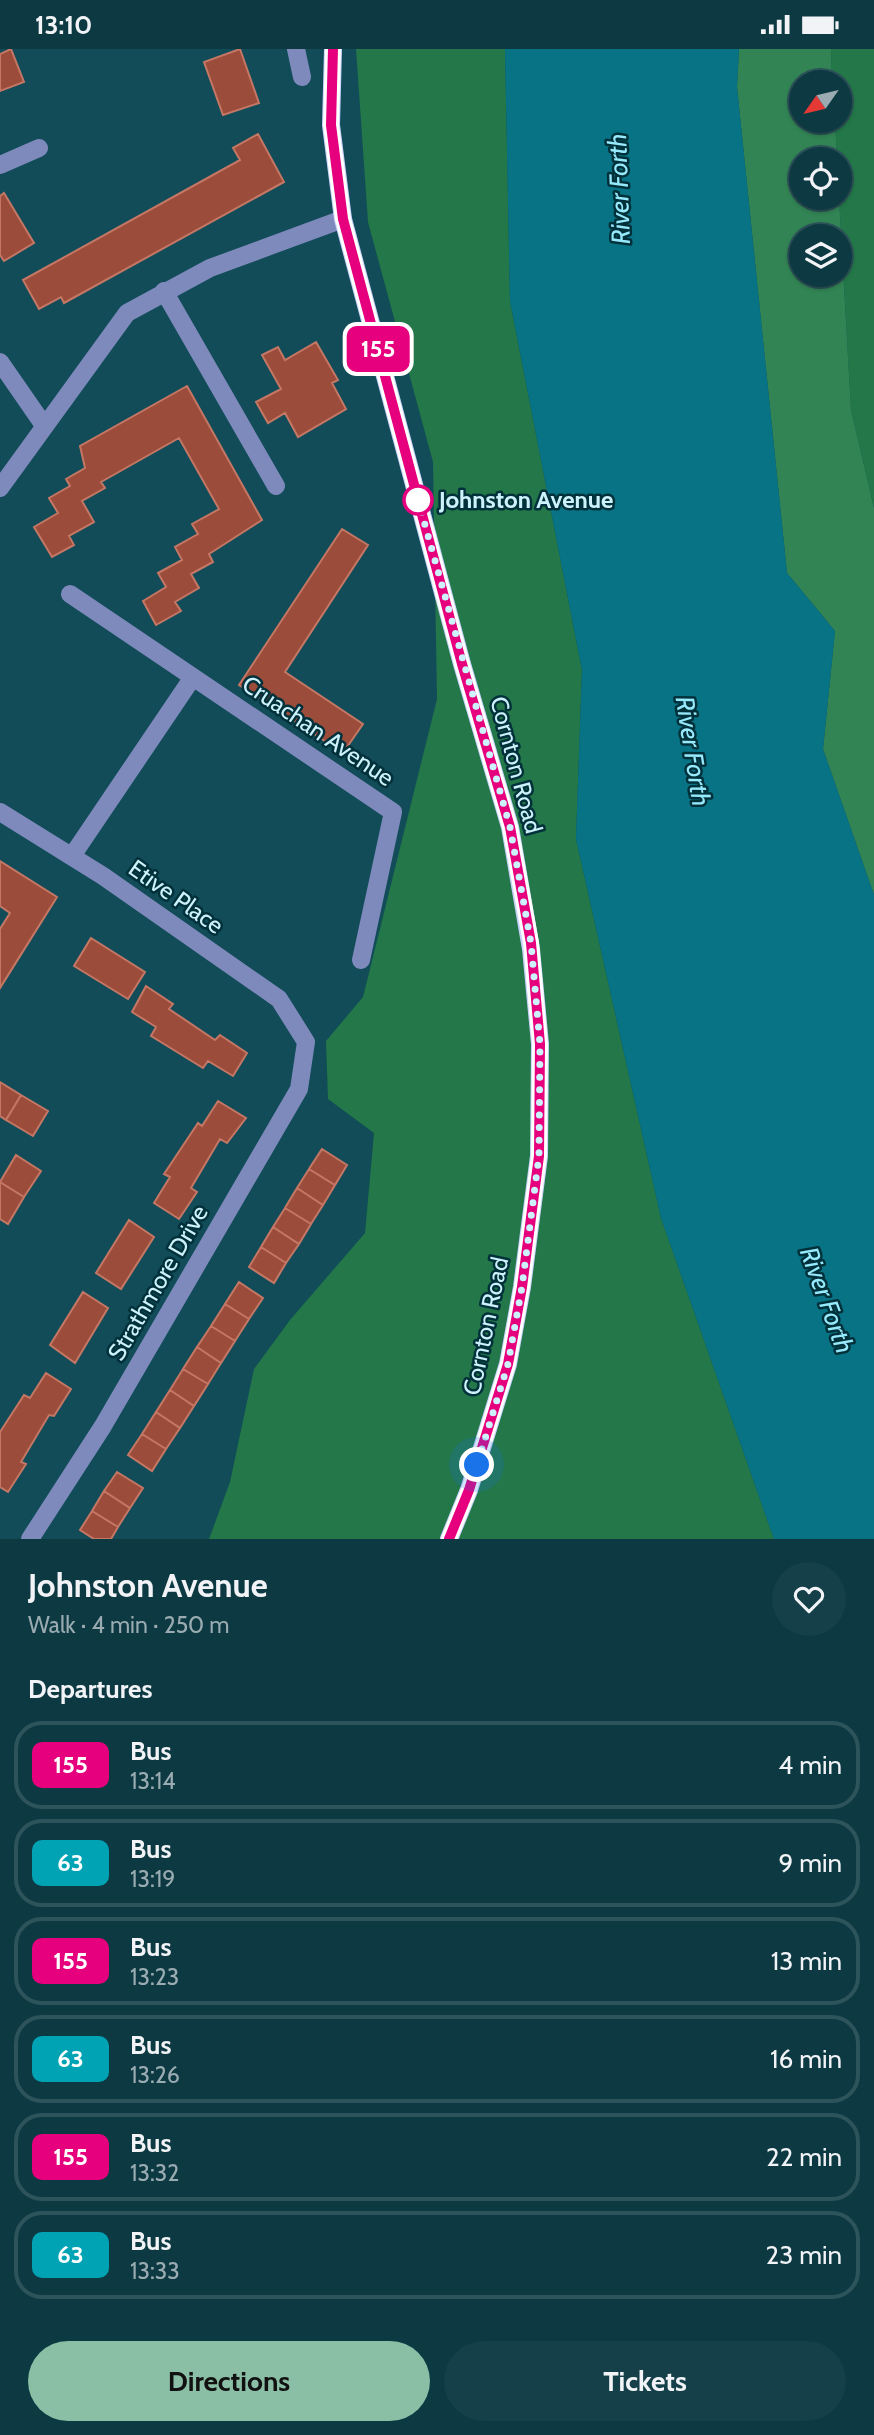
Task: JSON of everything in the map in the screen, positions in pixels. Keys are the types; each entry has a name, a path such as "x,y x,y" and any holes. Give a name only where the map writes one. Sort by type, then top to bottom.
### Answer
{"main road":[{"name":"Cornton Road","path":"333,49 331,125 343,219 462,664 510,827 531,943 540,1044 539,1156 522,1287 508,1364 469,1490 449,1539"}],"street":[{"path":"296,49 302,77"},
{"path":"0,165 39,148"},
{"path":"0,488 43,424 127,313 211,268 343,219"},
{"path":"164,291 276,486"},
{"path":"0,362 43,424"},
{"name":"Cruachan Avenue","path":"69,594 393,812 361,960"},
{"path":"72,856 192,677"},
{"name":"Etive Place","path":"0,812 72,856 279,999 306,1042"},
{"name":"Strathmore Drive","path":"30,1539 103,1426 299,1089 306,1042"}],"green space":[{"path":"356,49 505,49 510,301 582,670 576,839 661,1218 774,1539 209,1539 230,1482 254,1369 290,1320 365,1233 374,1133 328,1099 326,1041 363,997 437,699 433,462 368,222"},
{"path":"739,49 831,49 832,70 789,70 789,133 836,133 836,147 789,147 789,210 840,210 840,224 789,224 789,287 844,287 851,410 874,508 874,895 823,749 835,631 787,573 737,87"},
{"path":"831,49 874,49 874,508 851,410 844,287 852,287 852,224 840,224 840,210 852,210 852,147 836,147 836,133 852,133 852,70 832,70"}],"water":[{"name":"River Forth","path":"505,49 739,49 737,87 787,573 835,631 823,749 874,895 874,1539 774,1539 661,1218 576,839 582,670 510,301"}],"building":[{"path":"11,49 24,82 0,91 0,54"},
{"path":"240,49 259,103 223,115 204,62"},
{"path":"258,134 284,182 64,303 61,297 39,309 23,280 240,160 233,148"},
{"path":"4,193 34,243 4,261 0,255 0,196"},
{"path":"316,342 338,380 332,383 346,409 298,437 285,413 268,423 256,402 281,389 262,355 278,347 285,360"},
{"path":"187,386 262,520 209,554 213,562 191,574 199,588 175,602 181,611 156,625 143,601 166,587 158,573 182,560 175,547 198,534 192,524 219,509 179,438 101,482 105,488 82,501 94,522 69,536 74,545 52,557 34,527 58,513 49,498 70,486 66,479 85,468 80,446"},
{"path":"342,529 368,545 285,672 363,724 343,753 239,685"},
{"path":"0,861 57,897 0,988 0,929 10,913 0,906"},
{"path":"91,938 145,972 128,999 74,966"},
{"path":"146,986 173,1004 169,1009 215,1040 220,1035 247,1053 233,1076 208,1061 203,1068 151,1036 156,1027 132,1012"},
{"path":"0,1082 21,1095 6,1120 0,1116"},
{"path":"21,1095 48,1111 33,1136 6,1120"},
{"path":"218,1101 246,1118 227,1143 220,1139 191,1188 197,1192 179,1219 154,1203 170,1177 164,1174 198,1123 202,1126"},
{"path":"322,1149 347,1165 335,1185 309,1169"},
{"path":"16,1155 41,1171 24,1197 0,1182"},
{"path":"309,1169 335,1185 323,1205 297,1188"},
{"path":"0,1182 24,1197 8,1224 0,1219"},
{"path":"297,1188 323,1205 311,1224 285,1208"},
{"path":"285,1208 311,1224 299,1244 273,1227"},
{"path":"129,1220 154,1237 121,1289 96,1273"},
{"path":"273,1227 299,1244 286,1263 261,1247"},
{"path":"261,1247 286,1263 274,1283 249,1267"},
{"path":"239,1282 263,1298 249,1319 225,1304"},
{"path":"83,1292 108,1308 75,1363 50,1345"},
{"path":"225,1304 249,1319 235,1341 211,1326"},
{"path":"211,1326 235,1341 221,1363 197,1347"},
{"path":"197,1347 221,1363 208,1384 183,1369"},
{"path":"183,1369 208,1384 194,1406 170,1390"},
{"path":"46,1373 71,1389 54,1416 49,1415 21,1462 26,1464 8,1492 0,1487 0,1432 24,1395 30,1398"},
{"path":"170,1390 194,1406 180,1428 156,1412"},
{"path":"156,1412 180,1428 166,1449 142,1434"},
{"path":"142,1434 166,1449 152,1471 128,1455"},
{"path":"117,1472 143,1488 130,1508 104,1491"},
{"path":"104,1491 130,1508 118,1527 92,1511"},
{"path":"92,1511 118,1527 111,1539 94,1539 80,1530"}],"bus line":[{"name":"155","path":"333,49 331,125 343,219 462,664 510,827 531,943 540,1044 539,1156 522,1287 508,1364 469,1490 449,1539"}],"place":[{"name":"Johnston Avenue","path":"418,500"}],"route":[{"path":"418,500 510,827 531,943 540,1044 539,1156 522,1287 508,1364 477,1465"}]}
